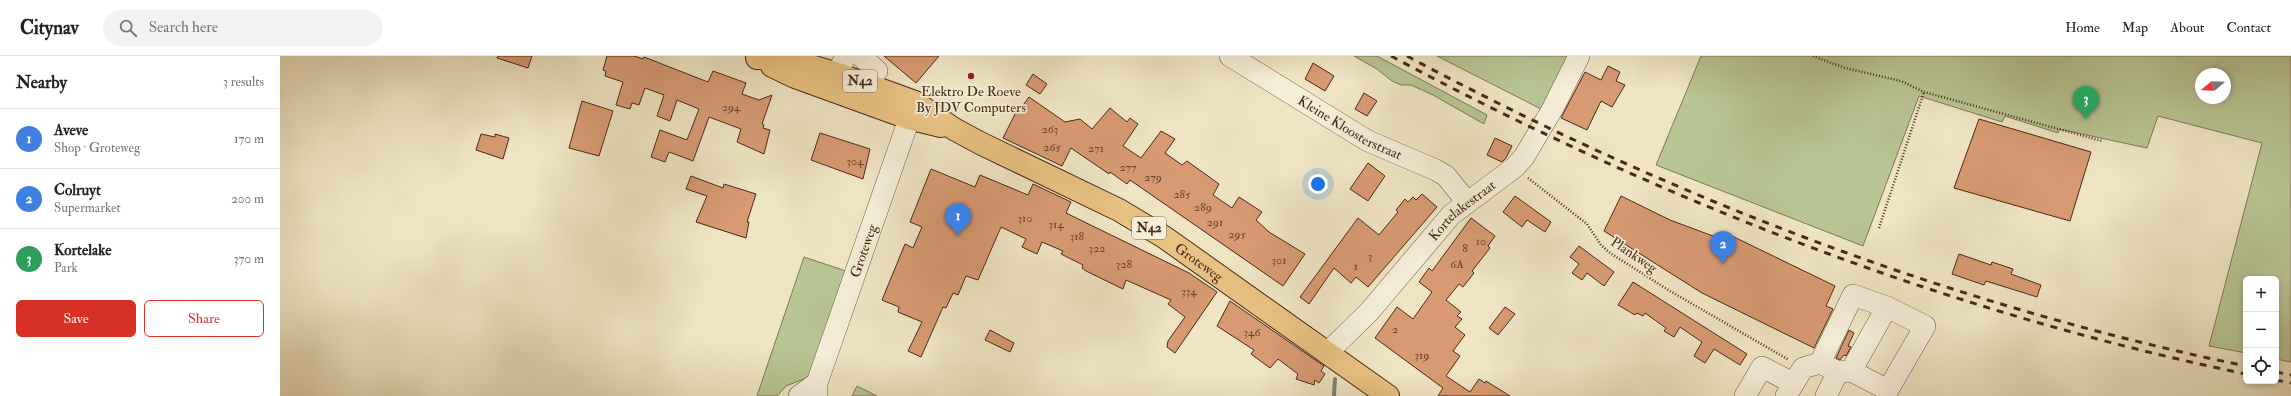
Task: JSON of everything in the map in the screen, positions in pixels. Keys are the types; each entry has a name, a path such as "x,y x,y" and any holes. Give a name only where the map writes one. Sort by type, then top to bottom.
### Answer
{"main road":[{"name":"Groteweg","path":"754,57 795,77 839,73 1119,210 1145,226 1388,396"}],"street":[{"path":"861,56 877,71"},
{"name":"Kleine Kloosterstraat","path":"1230,56 1368,141 1446,176 1467,202"},
{"name":"Kortelakestraat","path":"1327,354 1369,312 1451,215 1515,167 1524,157 1540,133 1579,56"},
{"name":"Groteweg","path":"799,396 817,389 912,110"},
{"path":"1745,396 1762,367 1790,390 1803,368 1837,369 1888,390 1925,326 1887,307 1853,295 1837,369 1826,396"},
{"path":"1837,369 1887,307"}],"path":[{"path":"1813,56 1845,68 1901,81 1924,92 2102,141"},
{"path":"1879,228 1924,92"},
{"name":"Plankweg","path":"1515,167 1586,224 1601,245 1610,252 1670,291 1757,341"}],"green space":[{"path":"1354,56 1377,56 1487,115 1484,124 1433,95 1411,85 1401,85 1392,81 1377,69"},
{"path":"1437,56 1570,56 1541,109"},
{"path":"1701,56 2291,56 2291,362 2279,360 2279,276 2243,276 2243,352 2209,346 2262,143 2158,116 2147,148 2059,129 2058,133 2005,116 2002,122 1919,96 1863,246 1656,165"},
{"path":"804,257 846,271 809,377 786,386 777,396 757,396"},
{"path":"857,386 877,396 852,396"}],"building":[{"path":"498,56 532,56 528,68 497,58"},
{"path":"607,56 634,56 643,59 644,57 708,82 713,71 746,83 742,94 759,100 772,95 762,124 764,125 763,128 770,130 764,154 737,142 741,129 709,117 693,161 669,152 665,162 651,157 660,130 687,140 699,109 677,100 670,121 657,116 664,95 645,88 639,105 632,103 630,109 616,105 623,82 605,76 606,71 603,70"},
{"path":"884,56 939,56 916,83"},
{"path":"1313,63 1334,76 1325,91 1305,79"},
{"path":"1608,66 1620,72 1616,81 1625,85 1612,107 1601,101 1587,130 1561,118 1585,72 1601,80"},
{"path":"1033,74 1047,84 1040,94 1026,85"},
{"path":"1364,93 1377,101 1367,116 1355,109"},
{"path":"1029,97 1065,122 1080,119 1092,129 1110,108 1127,122 1130,118 1138,124 1123,146 1141,158 1161,131 1175,139 1165,153 1182,165 1187,161 1219,184 1213,195 1232,208 1239,197 1262,212 1256,220 1269,232 1305,254 1283,286 1130,180 1127,184 1110,172 1109,174 1071,148 1062,166 1003,138 1019,106 1021,108"},
{"path":"582,101 613,111 599,156 569,148"},
{"path":"1979,119 2091,152 2070,221 1954,188"},
{"path":"820,133 870,149 863,179 811,160"},
{"path":"481,134 495,137 495,134 509,138 503,159 476,150"},
{"path":"1495,138 1512,146 1506,158 1502,162 1487,155"},
{"path":"1368,163 1385,176 1368,201 1350,189"},
{"path":"931,169 975,187 980,175 1028,195 1033,184 1071,202 1066,213 1189,273 1217,292 1175,353 1167,347 1168,341 1185,317 1168,304 1171,300 1126,280 1123,289 1086,271 1082,268 1083,265 1061,254 1063,251 1042,242 1037,254 1022,247 1026,239 1001,227 978,280 966,276 958,295 953,293 946,308 943,307 921,357 908,351 922,322 898,312 899,307 882,300 905,244 913,248 922,227 910,222"},
{"path":"691,176 723,188 724,184 756,194 747,222 749,222 746,238 696,222 707,196 686,189"},
{"path":"1422,194 1437,207 1368,287 1356,277 1351,283 1334,268 1309,304 1300,297 1358,218 1379,235 1398,212 1396,210 1405,199 1408,202 1413,197 1416,200"},
{"path":"1515,196 1551,222 1545,232 1527,220 1522,227 1503,212"},
{"path":"1621,196 1670,220 1729,242 1732,236 1835,286 1826,306 1833,309 1814,348 1702,293 1604,231"},
{"path":"1471,218 1495,236 1488,246 1490,248 1472,271 1474,273 1463,287 1459,284 1446,300 1461,312 1457,316 1462,319 1455,327 1465,335 1453,351 1460,356 1446,376 1470,392 1479,379 1485,383 1486,381 1510,396 1438,396 1443,388 1375,338 1397,307 1413,319 1432,292 1419,282 1429,268 1432,271"},
{"path":"1579,246 1614,272 1604,286 1587,273 1582,280 1572,273 1579,264 1570,257"},
{"path":"1959,254 1991,265 1992,262 2013,269 2011,274 2041,285 2037,297 1986,281 1984,285 1952,274"},
{"path":"1633,282 1747,354 1740,365 1714,349 1705,363 1694,356 1702,342 1680,327 1674,337 1664,331 1666,328 1645,313 1643,316 1637,313 1635,315 1618,305"},
{"path":"1230,301 1324,366 1321,371 1325,374 1319,383 1315,380 1314,385 1296,379 1298,374 1278,359 1270,368 1251,354 1254,350 1217,326"},
{"path":"1505,307 1515,314 1498,335 1489,328"},
{"path":"990,330 1014,343 1010,352 985,340"},
{"path":"1849,330 1854,333 1848,346 1851,347 1846,356 1844,355 1840,360 1836,358"}],"waterway":[{"path":"1334,396 1335,379"}],"railway":[{"path":"1391,56 1596,158 1701,204 1807,246 1915,284 2024,318 2134,348 2243,373"},
{"path":"1407,56 1507,107 1608,155 1711,200 1815,241 1921,279 2028,312 2137,341 2243,365"},
{"path":"2279,373 2291,375"},
{"path":"2279,381 2291,383"}],"place":[{"name":"Elektro De Roeve By JDV Computers","path":"971,76"},
{"name":"Kortelake","path":"2086,119"},
{"name":"Aveve","path":"958,236"},
{"name":"Colruyt","path":"1723,264"}]}
